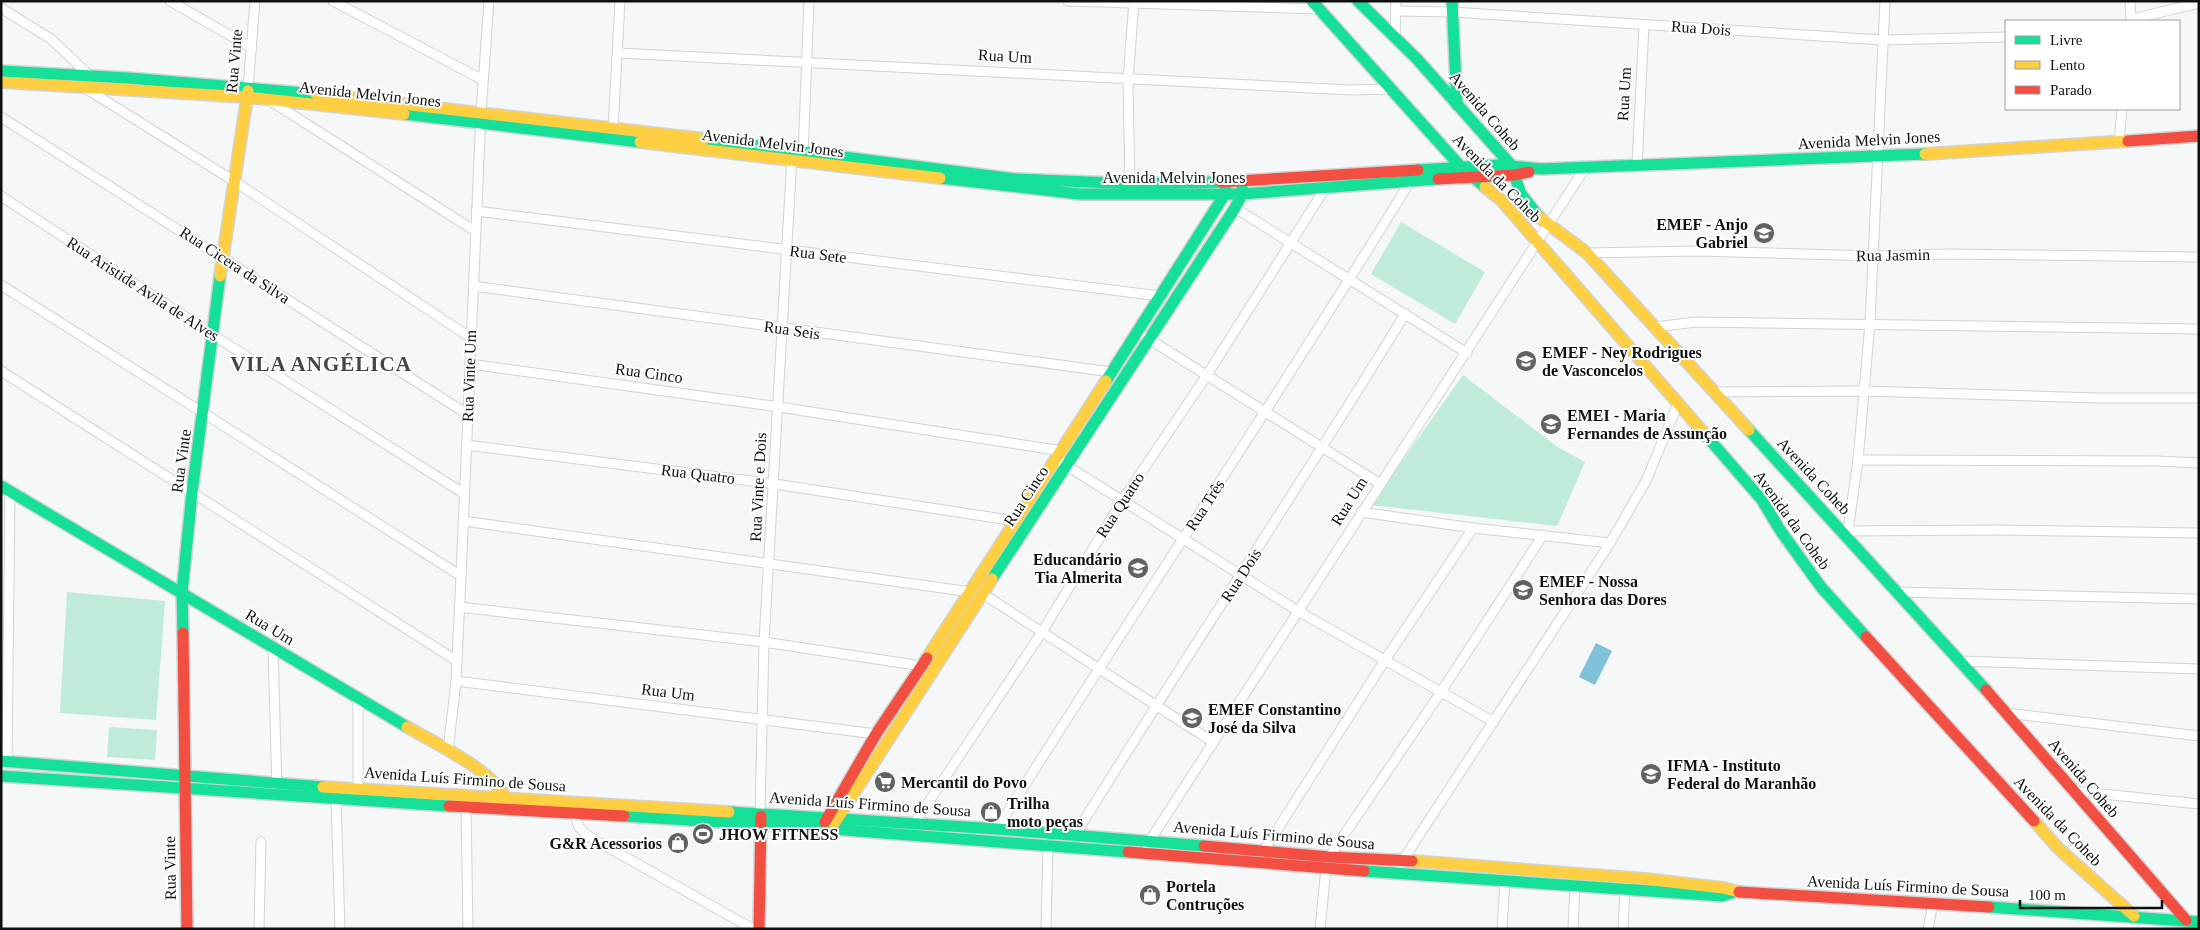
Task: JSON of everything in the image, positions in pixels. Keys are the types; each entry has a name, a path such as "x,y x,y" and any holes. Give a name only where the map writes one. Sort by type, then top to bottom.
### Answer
{"main road":[{"path":"1358,1 1395,37"},
{"name":"Avenida da Coheb","path":"1315,5 1461,168 1501,200 1762,500 1790,546 1821,587 2058,848 2134,916"},
{"path":"1452,7 1457,105"},
{"name":"Avenida Coheb","path":"1395,37 1417,59 1512,170 1521,194 1528,205 1548,225 1587,254 1713,392 1845,531 1897,592 2007,713 2186,924"},
{"name":"Avenida Melvin Jones","path":"1,71 89,75 481,118 798,157 1130,189 1242,194 1411,180 1472,177 1512,170"},
{"name":"Avenida Melvin Jones","path":"1,82 83,87 247,92 268,100 613,128 798,157"},
{"name":"Rua Vinte","path":"187,929 182,593 192,492 247,92"},
{"name":"Avenida Melvin Jones","path":"1130,189 1242,180 1461,168 1512,170 1878,157 2199,136"},
{"name":"Rua Cinco","path":"830,823 876,734 922,666 977,593 1016,522 1148,338 1235,208 1242,194 1242,180"},
{"name":"Rua Cinco","path":"830,823 977,593 1112,372 1225,194 1227,181"},
{"name":"Rua Um","path":"6,488 448,751 495,784 508,803"},
{"name":"Avenida Luís Firmino de Sousa","path":"4,761 185,775 358,800 466,807 508,803 760,813 830,823 931,831 1048,845 1327,862 1402,860 1575,884 1722,896 1734,892"},
{"name":"Avenida Luís Firmino de Sousa","path":"1,776 185,789 358,788 508,803 573,812 762,825 830,823 914,824 931,831 997,829 1263,852 1395,872 1506,880 1522,876 1644,879 1723,888 1734,892 2134,916 2186,924 2199,922"},
{"name":"Rua Vinte e Dois","path":"759,929 762,825 760,813"}],"street":[{"path":"170,1 252,48"},
{"name":"Rua Vinte","path":"247,92 255,1"},
{"path":"333,1 483,80"},
{"name":"Rua Vinte Um","path":"448,751 456,681 462,576 463,493 467,445 475,231 489,1"},
{"path":"613,128 620,1"},
{"name":"Rua Vinte e Dois","path":"760,813 764,642 775,484 781,328 786,250 798,157 807,62 809,1"},
{"path":"1068,1 1315,5"},
{"path":"1885,1 1870,323 1858,460 1845,531 2000,530 2199,533"},
{"path":"2130,1 2131,20 2199,4"},
{"path":"1130,189 1128,80 1134,3"},
{"path":"1395,37 1396,6"},
{"name":"Rua Dois","path":"1396,6 1452,7 1644,25 1882,40 2005,37"},
{"path":"1,8 52,39 89,75"},
{"name":"Rua Um","path":"1637,165 1644,25"},
{"name":"Rua Um","path":"618,53 1128,80 1350,90 1390,89"},
{"path":"83,87 234,181 471,338"},
{"path":"268,100 475,231"},
{"path":"2119,141 2122,110"},
{"name":"Rua Cicera da Silva","path":"1,117 467,414"},
{"name":"Rua Um","path":"1143,852 1379,483 1468,353 1585,168"},
{"name":"Rua Três","path":"997,829 1098,668 1350,280 1411,180"},
{"name":"Rua Quatro","path":"914,824 1042,632 1122,500 1207,375 1326,187"},
{"name":"Rua Aristide Avila de Alves","path":"1,196 463,493"},
{"path":"1235,208 1468,353"},
{"name":"Rua Sete","path":"476,211 1160,296"},
{"name":"Rua Jasmin","path":"1587,254 1697,251 1872,256 1946,254 2199,257"},
{"path":"1,285 462,576"},
{"name":"Rua Seis","path":"473,286 1112,372"},
{"name":"Rua Dois","path":"1075,835 1156,705 1323,448 1405,314"},
{"path":"1654,327 1696,322 2199,329"},
{"path":"1138,332 1379,483"},
{"name":"Rua Cinco","path":"470,364 779,407 1061,458"},
{"path":"1,371 457,661"},
{"path":"1713,392 1863,391 2097,398 2199,398"},
{"path":"1395,872 1610,543 1646,480 1678,404"},
{"name":"Rua Quatro","path":"467,445 775,484 1016,522"},
{"path":"1061,458 1122,500 1298,611 1494,722"},
{"path":"1858,460 2159,461 2199,463"},
{"path":"4,761 6,488"},
{"path":"1361,512 1473,528 1610,543"},
{"path":"463,521 977,593 1042,632 1213,742"},
{"path":"1263,852 1385,660 1473,528"},
{"path":"1320,929 1327,862 1543,535"},
{"path":"1897,592 2199,599"},
{"path":"459,607 764,642 922,666"},
{"path":"273,648 277,789"},
{"path":"1959,660 2199,670"},
{"name":"Rua Um","path":"456,681 876,734"},
{"path":"358,699 358,800"},
{"path":"2007,713 2199,736"},
{"path":"2074,791 2199,804"},
{"path":"336,798 340,929"},
{"path":"466,807 468,929"},
{"path":"573,812 579,827 588,836 753,929"},
{"path":"259,929 262,842"},
{"path":"1046,929 1048,845"},
{"path":"1502,929 1506,880"},
{"path":"1573,929 1575,884"},
{"path":"1623,929 1625,888"},
{"path":"1928,929 1933,903"}],"green space":[{"path":"1401,222 1485,272 1455,324 1371,274"},
{"path":"1463,375 1559,448 1585,462 1557,526 1371,505"},
{"path":"67,592 165,601 156,720 60,713"},
{"path":"109,727 157,730 155,760 107,757"}],"water":[{"path":"1596,643 1612,651 1595,685 1579,677"}],"traffic: fast":[{"path":"1312,1 1461,167 1485,187"},
{"path":"1358,1 1417,59 1511,165 1521,194 1539,217"},
{"path":"1452,1 1457,105"},
{"path":"1,71 128,78 316,94"},
{"path":"404,114 640,142"},
{"path":"704,139 1015,179 1136,184 1221,182"},
{"path":"1418,170 1499,165 1541,169 1925,154"},
{"path":"940,178 1079,194 1242,194 1438,179"},
{"path":"992,579 1235,208 1242,194 1242,187"},
{"path":"1106,381 1225,194 1226,189"},
{"path":"183,633 182,593 192,492 220,276"},
{"path":"1749,430 1986,690"},
{"path":"1703,432 1762,500 1780,530 1821,587 1866,637"},
{"path":"1,486 407,727"},
{"path":"1,761 323,787"},
{"path":"1,776 449,806"},
{"path":"729,812 997,829 1204,846"},
{"path":"624,816 832,829 1128,852"},
{"path":"1364,871 1722,896 1734,892"},
{"path":"1989,907 2199,922"}],"traffic: slow":[{"path":"1,82 247,97 404,114"},
{"path":"220,276 248,91"},
{"path":"316,94 704,139"},
{"path":"1925,154 2128,141"},
{"path":"640,142 940,178"},
{"path":"1485,187 1501,200 1703,432"},
{"path":"1539,217 1587,253 1749,430"},
{"path":"927,658 1106,381"},
{"path":"834,824 992,579"},
{"path":"407,727 464,759 479,770 502,791 508,803"},
{"path":"323,787 729,812"},
{"path":"2034,821 2058,848 2134,916"},
{"path":"1412,861 1645,879 1723,888 1739,892"}],"traffic: jam":[{"path":"2128,141 2199,136"},
{"path":"1221,182 1418,170"},
{"path":"1438,179 1514,175 1529,172"},
{"path":"183,633 187,929"},
{"path":"1866,637 2034,821"},
{"path":"825,822 876,734 927,658"},
{"path":"1986,690 2186,920"},
{"path":"449,806 624,816"},
{"path":"759,929 761,816"},
{"path":"1204,846 1329,857 1412,861"},
{"path":"1128,852 1364,871"},
{"path":"1739,892 1989,907"}],"place":[{"name":"EMEF - Anjo Gabriel","path":"1764,233"},
{"name":"EMEF - Ney Rodrigues de Vasconcelos","path":"1526,361"},
{"name":"EMEI - Maria Fernandes de Assunção","path":"1551,424"},
{"name":"Educandário Tia Almerita","path":"1138,568"},
{"name":"EMEF - Nossa Senhora das Dores","path":"1523,590"},
{"name":"EMEF Constantino José da Silva","path":"1192,718"},
{"name":"IFMA - Instituto Federal do Maranhão","path":"1651,774"},
{"name":"Mercantil do Povo","path":"885,782"},
{"name":"Trilha moto peças","path":"991,812"},
{"name":"JHOW FITNESS","path":"703,834"},
{"name":"G&R Acessorios","path":"678,843"},
{"name":"Portela Contruções","path":"1150,895"}],"district":[{"name":"VILA ANGÉLICA","path":"321,364"}]}
